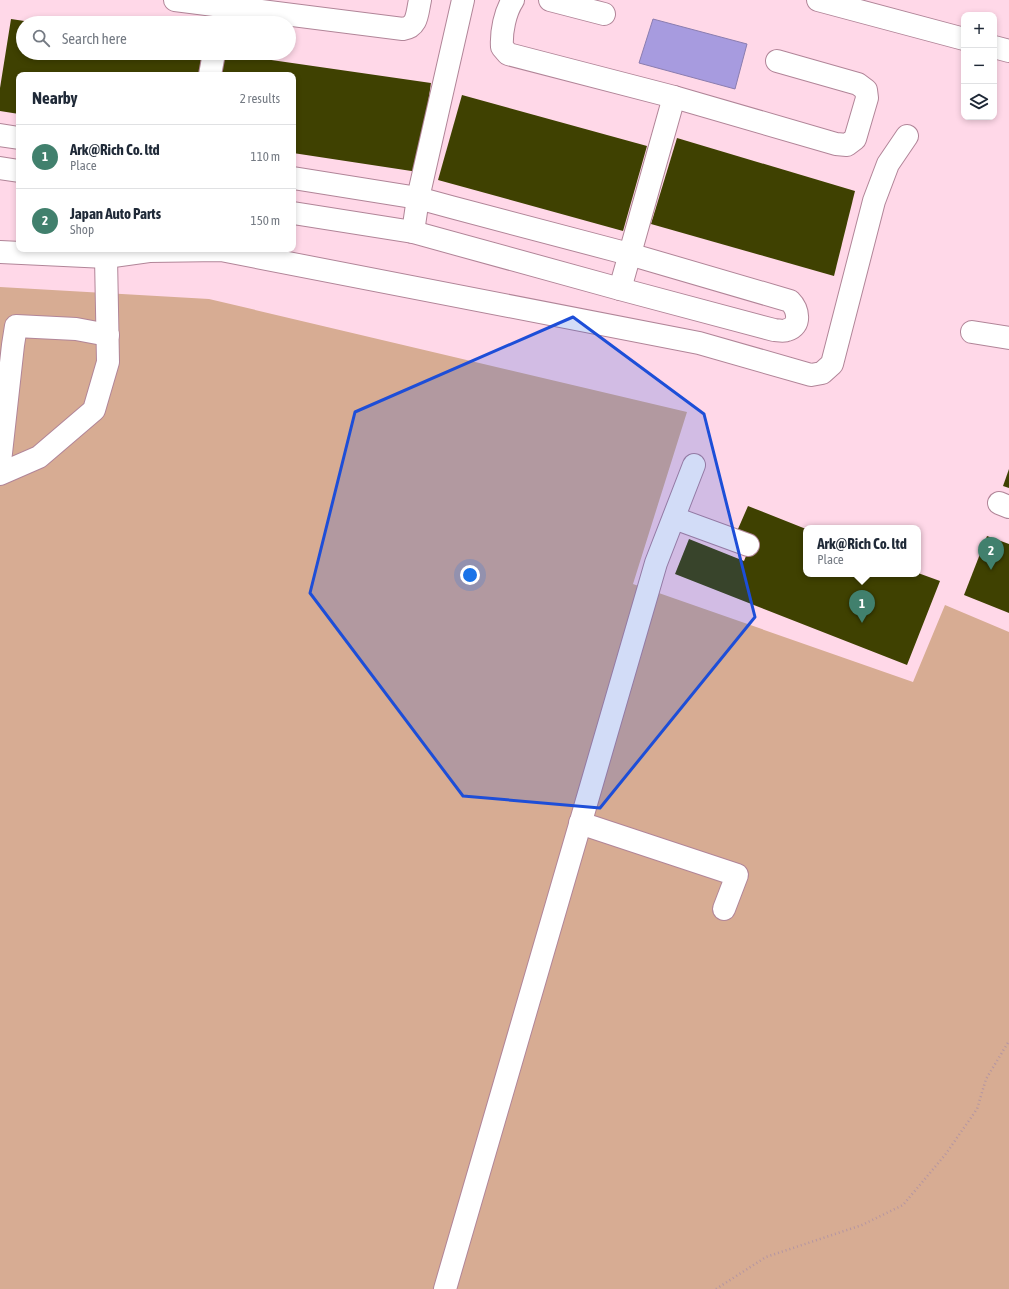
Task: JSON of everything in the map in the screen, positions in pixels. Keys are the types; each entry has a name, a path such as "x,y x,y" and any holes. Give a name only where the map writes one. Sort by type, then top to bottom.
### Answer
{"street":[{"path":"175,0 221,15 234,16"},
{"path":"296,21 403,29 410,28 415,23 420,0"},
{"path":"413,232 418,198 464,0"},
{"path":"514,0 509,6 501,38 502,47 508,54 674,97 836,144 847,144 855,139 867,98 866,90 858,84 777,60"},
{"path":"550,0 604,14"},
{"path":"818,0 961,38"},
{"path":"997,48 1009,51"},
{"path":"211,72 213,60"},
{"path":"620,289 674,97"},
{"path":"0,135 16,138"},
{"path":"231,252 699,343 811,375 822,373 832,364 874,201 888,164 907,136"},
{"path":"0,168 16,171"},
{"path":"296,178 418,198 629,254 790,301 796,307 798,320 788,330 780,331 413,232 296,213"},
{"path":"0,252 106,257 143,252"},
{"path":"0,474 39,457 94,410 108,362 106,257"},
{"path":"0,462 16,326 76,329 108,335"},
{"path":"972,332 1009,338"},
{"path":"446,1289 656,563 694,465"},
{"path":"674,518 748,545"},
{"path":"580,823 737,874 724,909"}],"path":[{"path":"716,1289 766,1257 862,1225 903,1205 945,1155 977,1109 986,1079 1009,1042"}],"highlighted area":[{"path":"573,317 704,414 755,617 600,808 463,796 310,593 355,412"}],"shaded area":[{"path":"653,19 747,44 735,89 639,63"},
{"path":"0,287 209,299 687,412 633,584 913,682 945,605 1009,632 1009,1289 0,1289"}],"building":[{"path":"11,19 16,20 16,60 201,60 199,72 16,72 16,114 0,111 0,88"},
{"path":"221,60 271,60 431,83 418,172 296,153 296,72 219,72"},
{"path":"462,95 647,146 623,231 438,180"},
{"path":"677,138 855,191 834,276 651,224"},
{"path":"1009,469 1009,488 1003,486"},
{"path":"748,506 803,528 803,577 921,577 921,574 940,581 907,665 675,574 689,539 744,561 754,536 738,529"},
{"path":"987,536 1009,544 1009,613 964,595"}],"place":[{"name":"Japan Auto Parts","path":"991,570"},
{"name":"Ark@Rich Co. ltd","path":"862,623"}]}
